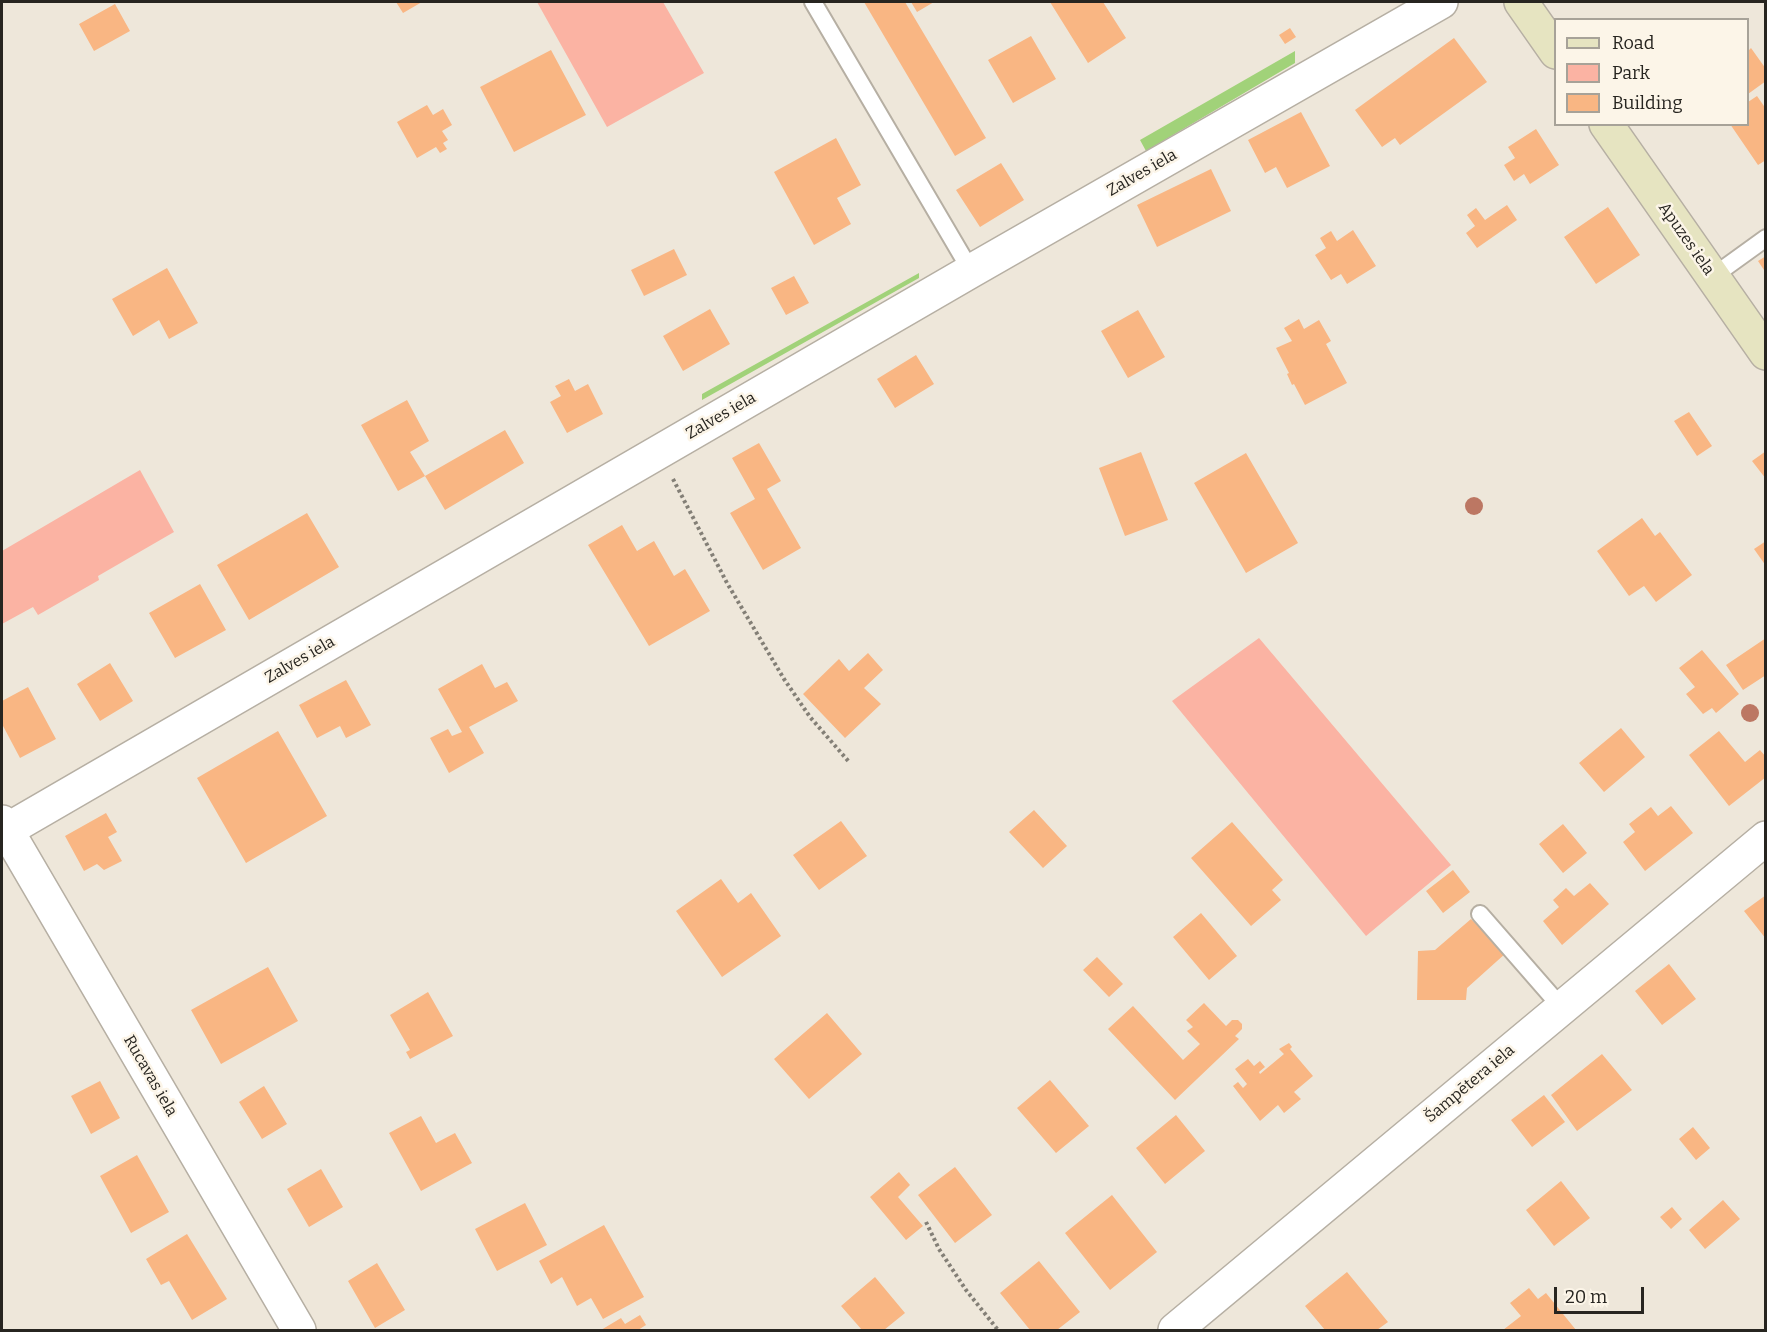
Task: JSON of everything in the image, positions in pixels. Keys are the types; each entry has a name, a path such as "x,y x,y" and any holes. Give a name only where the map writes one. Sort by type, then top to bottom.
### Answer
{"street":[{"name":"Zalves iela","path":"3,828 1441,2"},
{"path":"1521,2 1554,49"},
{"name":"Apuzes iela","path":"1607,126 1766,353"},
{"name":"Rucavas iela","path":"3,828 299,1330"},
{"name":"Šampētera iela","path":"1175,1330 1766,838"}],"lane":[{"path":"813,2 971,271"},
{"path":"1712,277 1766,238"},
{"path":"1480,914 1562,1008"}],"path":[{"path":"657,453 727,583 784,679 810,717 850,763"},
{"path":"926,1222 939,1249 966,1290 998,1330"}],"green space":[{"path":"537,2 663,2 704,73 607,127"},
{"path":"140,470 174,532 98,576 99,580 38,615 33,607 2,624 2,551"},
{"path":"1259,638 1451,865 1366,936 1172,701"}],"shaded area":[{"path":"1295,51 1295,63 1146,151 1140,140"},
{"path":"919,273 919,278 702,400 702,394"}],"building":[{"path":"396,2 422,2 403,13"},
{"path":"864,2 905,2 986,138 955,156"},
{"path":"911,2 934,2 917,12"},
{"path":"1050,2 1103,2 1126,38 1088,63"},
{"path":"115,4 130,31 94,51 79,24"},
{"path":"1290,28 1296,37 1285,44 1279,35"},
{"path":"1031,36 1056,79 1013,103 988,60"},
{"path":"1454,38 1487,82 1400,145 1395,138 1382,147 1355,110"},
{"path":"1751,48 1766,69 1766,81 1749,93 1749,50"},
{"path":"551,50 586,115 514,152 480,87"},
{"path":"1757,96 1766,109 1766,160 1758,165 1731,126 1749,126 1749,101"},
{"path":"427,105 433,115 443,109 452,125 442,131 448,140 443,143 447,149 440,153 436,147 417,158 397,122"},
{"path":"1301,112 1330,166 1287,188 1276,167 1265,173 1248,140"},
{"path":"1536,129 1559,165 1530,184 1524,174 1514,181 1504,165 1515,158 1508,147"},
{"path":"836,138 861,185 837,198 851,224 814,245 774,172"},
{"path":"1001,163 1024,200 980,227 956,190"},
{"path":"1211,169 1231,211 1157,247 1137,205"},
{"path":"1507,205 1517,220 1477,248 1466,233 1475,226 1467,215 1476,208 1485,220"},
{"path":"1608,207 1640,255 1596,284 1564,237"},
{"path":"1353,230 1376,266 1347,284 1341,274 1331,280 1315,255 1326,248 1320,238 1331,231 1337,241"},
{"path":"674,249 687,275 644,296 631,270"},
{"path":"1766,256 1766,273 1758,261"},
{"path":"167,268 198,323 169,339 159,320 133,336 112,299"},
{"path":"794,276 809,303 786,315 771,288"},
{"path":"710,309 730,344 683,371 663,336"},
{"path":"1138,310 1165,357 1128,378 1101,331"},
{"path":"1299,319 1304,329 1319,320 1331,341 1326,344 1347,383 1305,405 1294,384 1292,385 1287,374 1289,373 1276,348 1292,341 1284,328"},
{"path":"916,355 934,384 895,408 877,379"},
{"path":"569,379 575,391 588,384 603,414 567,433 550,402 561,396 555,386"},
{"path":"407,400 429,441 410,452 425,476 398,491 361,425"},
{"path":"1689,412 1712,446 1697,456 1674,421"},
{"path":"505,430 524,463 445,510 425,476"},
{"path":"759,443 781,481 767,489 801,548 763,570 730,513 755,499 732,458"},
{"path":"1766,451 1766,479 1752,461"},
{"path":"1141,452 1168,520 1125,536 1099,468"},
{"path":"1246,453 1298,543 1246,573 1194,483"},
{"path":"307,513 339,567 249,620 217,565"},
{"path":"1642,518 1655,536 1660,532 1692,575 1656,602 1644,586 1629,596 1597,551"},
{"path":"622,525 637,551 654,541 674,576 685,569 710,611 649,646 588,545"},
{"path":"1766,541 1766,566 1754,549"},
{"path":"200,584 226,630 175,658 149,613"},
{"path":"1766,638 1766,675 1743,690 1726,665"},
{"path":"1702,650 1739,694 1716,713 1712,708 1703,714 1686,694 1695,687 1679,668"},
{"path":"868,653 883,670 864,688 881,704 845,738 803,694 839,659 849,671"},
{"path":"110,663 133,701 100,721 77,684"},
{"path":"482,664 495,688 507,682 518,701 469,727 484,753 449,773 430,738 448,729 452,736 462,732 438,689"},
{"path":"346,680 371,725 346,738 340,726 317,738 299,705"},
{"path":"28,687 56,739 20,758 2,724 2,701"},
{"path":"1621,728 1645,757 1604,792 1579,763"},
{"path":"278,731 327,816 246,863 197,778"},
{"path":"1719,731 1745,762 1760,750 1766,757 1766,777 1729,806 1689,755"},
{"path":"1671,806 1693,833 1645,871 1623,842 1635,832 1629,824 1651,807 1658,816"},
{"path":"1034,810 1067,846 1043,868 1009,832"},
{"path":"106,813 117,832 108,837 122,861 104,870 97,864 84,871 65,836"},
{"path":"841,821 867,856 819,890 793,855"},
{"path":"1232,822 1283,880 1272,890 1281,900 1251,926 1191,858"},
{"path":"1563,824 1587,853 1563,873 1539,844"},
{"path":"1453,870 1470,892 1443,913 1426,891"},
{"path":"721,879 738,903 751,893 781,936 722,977 676,911"},
{"path":"1590,883 1609,904 1562,945 1543,921 1559,907 1553,900 1566,888 1574,896"},
{"path":"1766,895 1766,939 1744,911"},
{"path":"1201,913 1237,956 1209,980 1173,937"},
{"path":"1471,919 1506,953 1467,988 1466,1000 1417,1000 1418,951 1435,950"},
{"path":"1097,957 1123,984 1109,997 1083,970"},
{"path":"1669,964 1696,999 1662,1025 1635,991"},
{"path":"268,967 298,1021 221,1064 191,1010"},
{"path":"428,992 453,1036 410,1059 406,1052 410,1050 390,1015"},
{"path":"1204,1003 1226,1026 1232,1020 1238,1020 1242,1024 1242,1029 1235,1036 1239,1039 1175,1100 1108,1029 1133,1006 1183,1060 1200,1044 1187,1031 1193,1027 1186,1020"},
{"path":"827,1013 862,1054 809,1099 774,1059"},
{"path":"1289,1043 1292,1047 1290,1049 1313,1076 1294,1092 1301,1099 1284,1113 1278,1105 1260,1121 1233,1086 1238,1082 1243,1088 1247,1084 1235,1069 1248,1059 1254,1066 1260,1061 1265,1067 1259,1072 1260,1074 1284,1054 1279,1049"},
{"path":"1602,1054 1632,1090 1577,1131 1551,1095"},
{"path":"1050,1080 1089,1126 1056,1153 1017,1108"},
{"path":"100,1081 120,1118 91,1134 71,1096"},
{"path":"264,1086 287,1124 262,1139 239,1102"},
{"path":"1544,1095 1565,1122 1532,1147 1511,1120"},
{"path":"1176,1115 1205,1151 1165,1184 1136,1148"},
{"path":"421,1116 436,1143 455,1133 472,1163 421,1191 389,1133"},
{"path":"1693,1127 1710,1148 1696,1160 1679,1139"},
{"path":"137,1155 169,1212 131,1233 100,1176"},
{"path":"955,1167 992,1215 955,1243 918,1195"},
{"path":"321,1169 343,1207 309,1227 287,1189"},
{"path":"899,1172 910,1185 898,1197 923,1226 906,1240 870,1197"},
{"path":"1561,1181 1590,1218 1554,1246 1526,1210"},
{"path":"1112,1195 1157,1252 1110,1290 1065,1233"},
{"path":"1723,1200 1740,1219 1705,1249 1689,1230"},
{"path":"525,1203 547,1245 497,1271 475,1229"},
{"path":"1672,1207 1682,1219 1671,1229 1660,1217"},
{"path":"604,1225 644,1297 603,1319 591,1298 577,1306 562,1277 551,1284 539,1261"},
{"path":"187,1234 227,1299 192,1320 169,1281 161,1285 146,1259"},
{"path":"1039,1261 1080,1312 1057,1330 1030,1330 1000,1293"},
{"path":"377,1263 405,1310 375,1328 348,1281"},
{"path":"1347,1272 1388,1322 1377,1330 1325,1330 1305,1306"},
{"path":"875,1277 905,1313 884,1330 862,1330 841,1306"},
{"path":"1529,1288 1538,1299 1546,1293 1576,1330 1503,1330 1521,1316 1510,1303"},
{"path":"640,1315 646,1325 638,1330 601,1330 621,1318 625,1324"}]}
